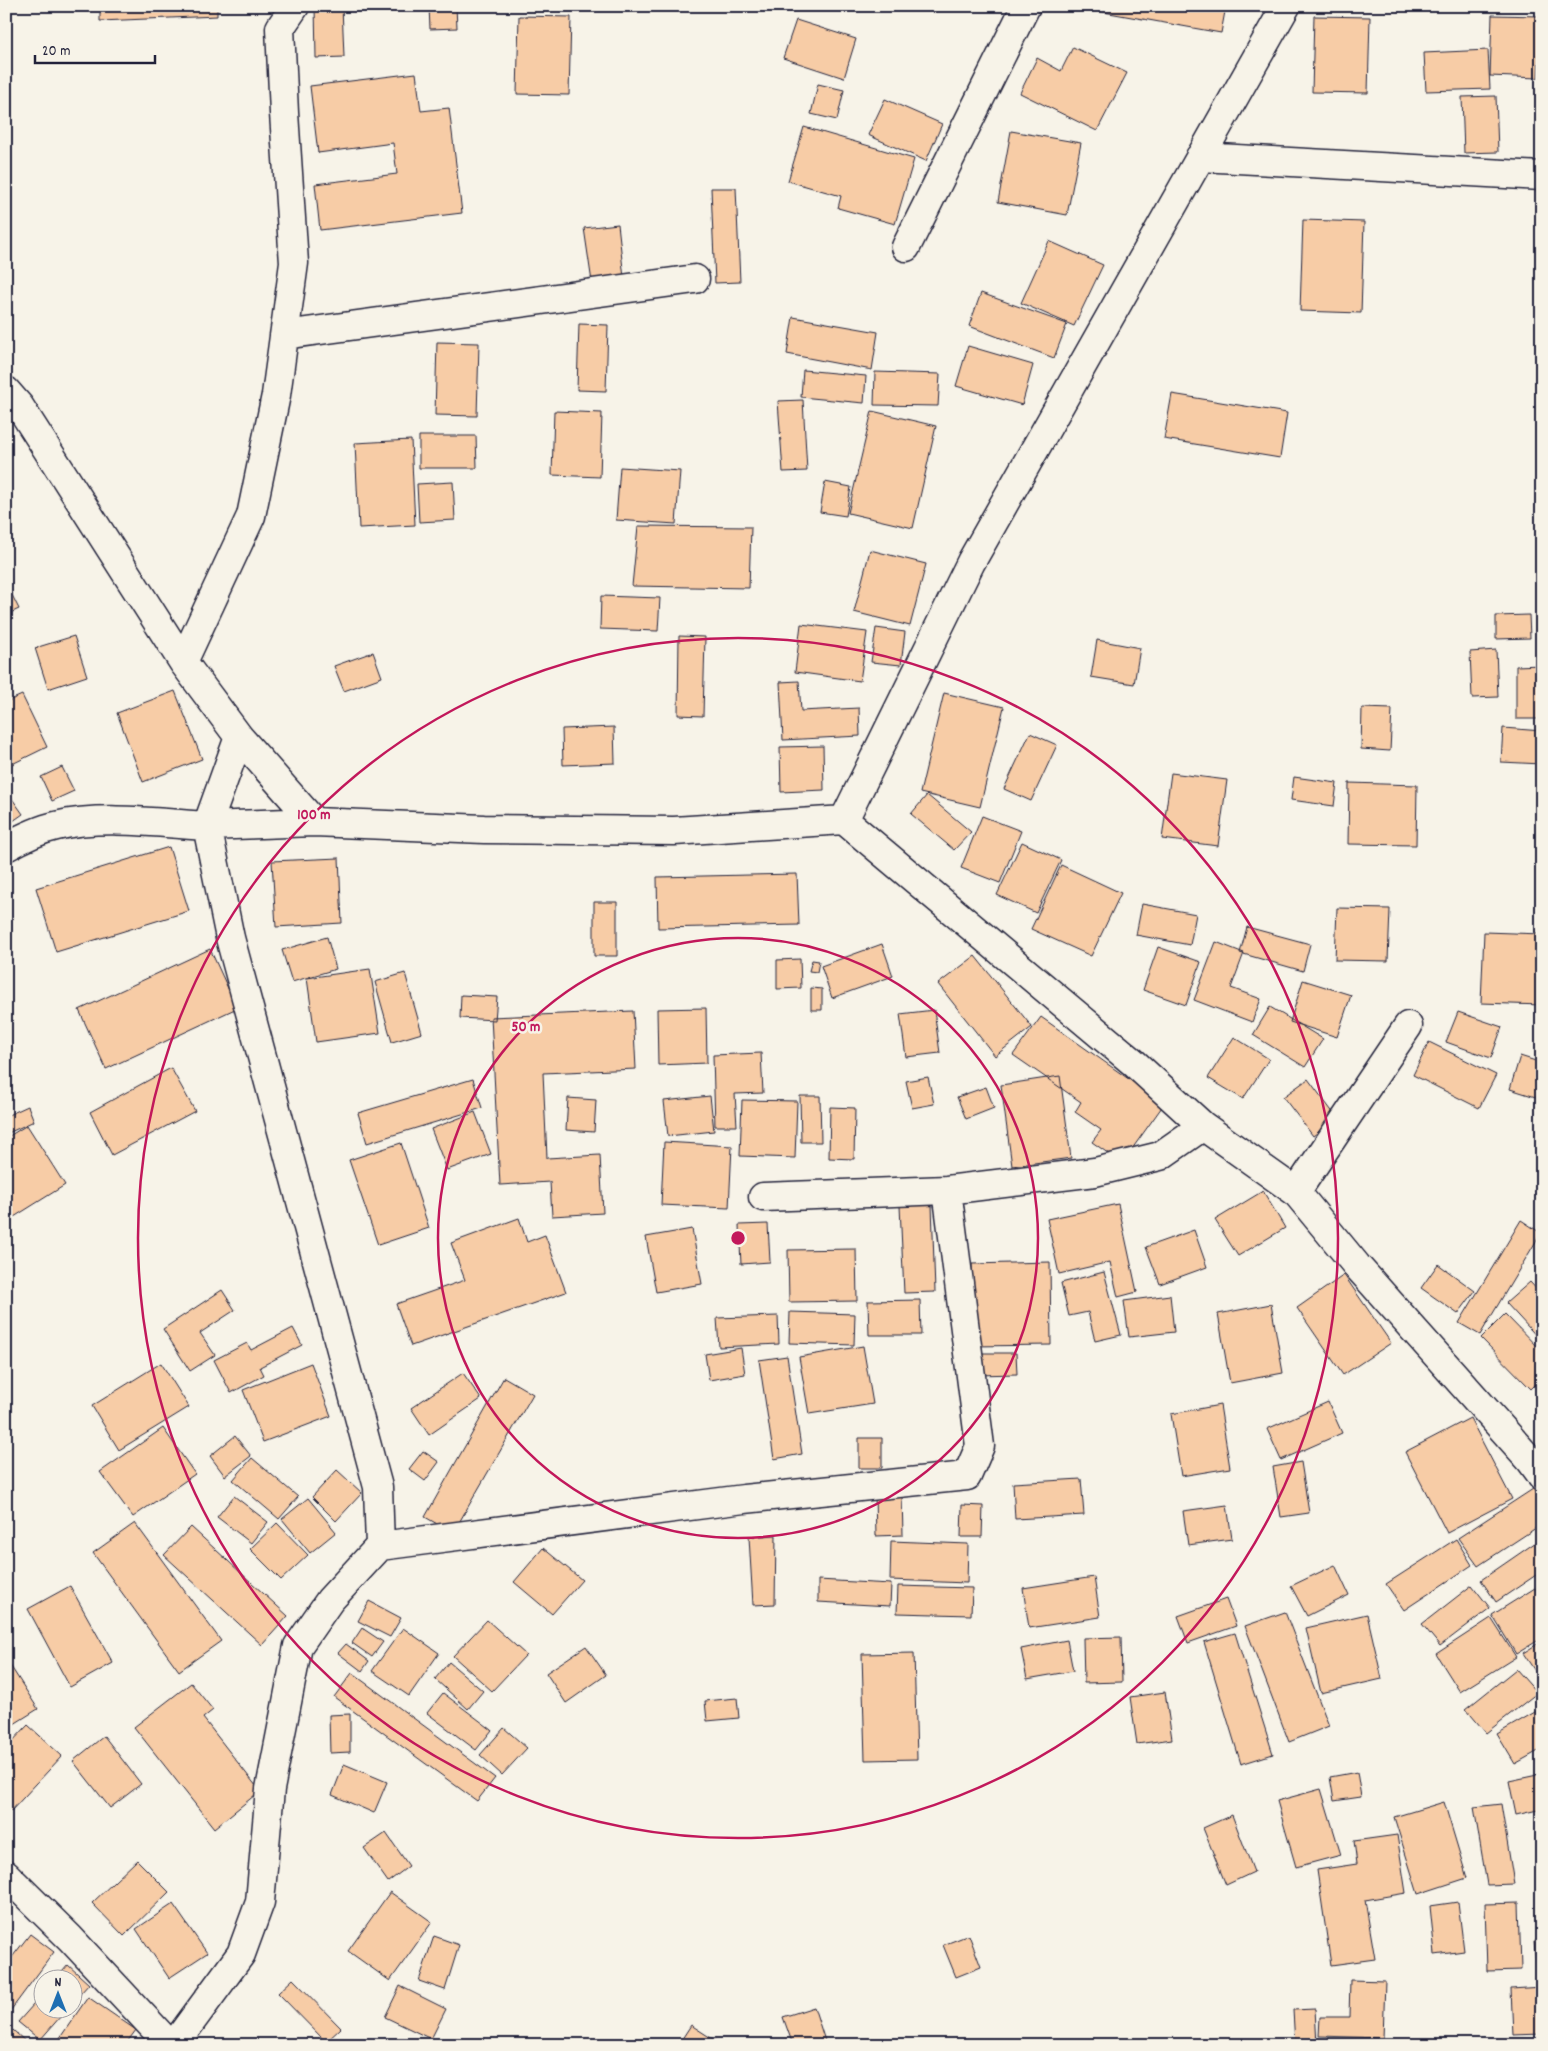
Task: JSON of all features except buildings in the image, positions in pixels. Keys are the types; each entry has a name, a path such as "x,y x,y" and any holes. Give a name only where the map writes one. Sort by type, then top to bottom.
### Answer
{"street":[{"path":"183,662 252,516 276,395 294,263 280,28 295,6"},
{"path":"906,247 1026,6"},
{"path":"844,820 971,562 1286,6"},
{"path":"1200,157 1542,176"},
{"path":"284,335 694,279"},
{"path":"6,391 20,408 183,662 239,737 314,822"},
{"path":"239,737 207,826 230,938 378,1487 380,1546"},
{"path":"6,846 27,836 57,826 94,820 207,826 314,822 484,829 674,831 844,820 1133,1062 1203,1126 1296,1192 1358,1266 1531,1461 1542,1476"},
{"path":"1296,1192 1408,1026"},
{"path":"763,1197 947,1190 1096,1172 1160,1156 1203,1126"},
{"path":"174,2045 241,1954 260,1902 270,1789 298,1646 330,1600 380,1546 744,1499 967,1476 980,1446 947,1190"},
{"path":"6,1875 70,1938 170,2045"}]}
